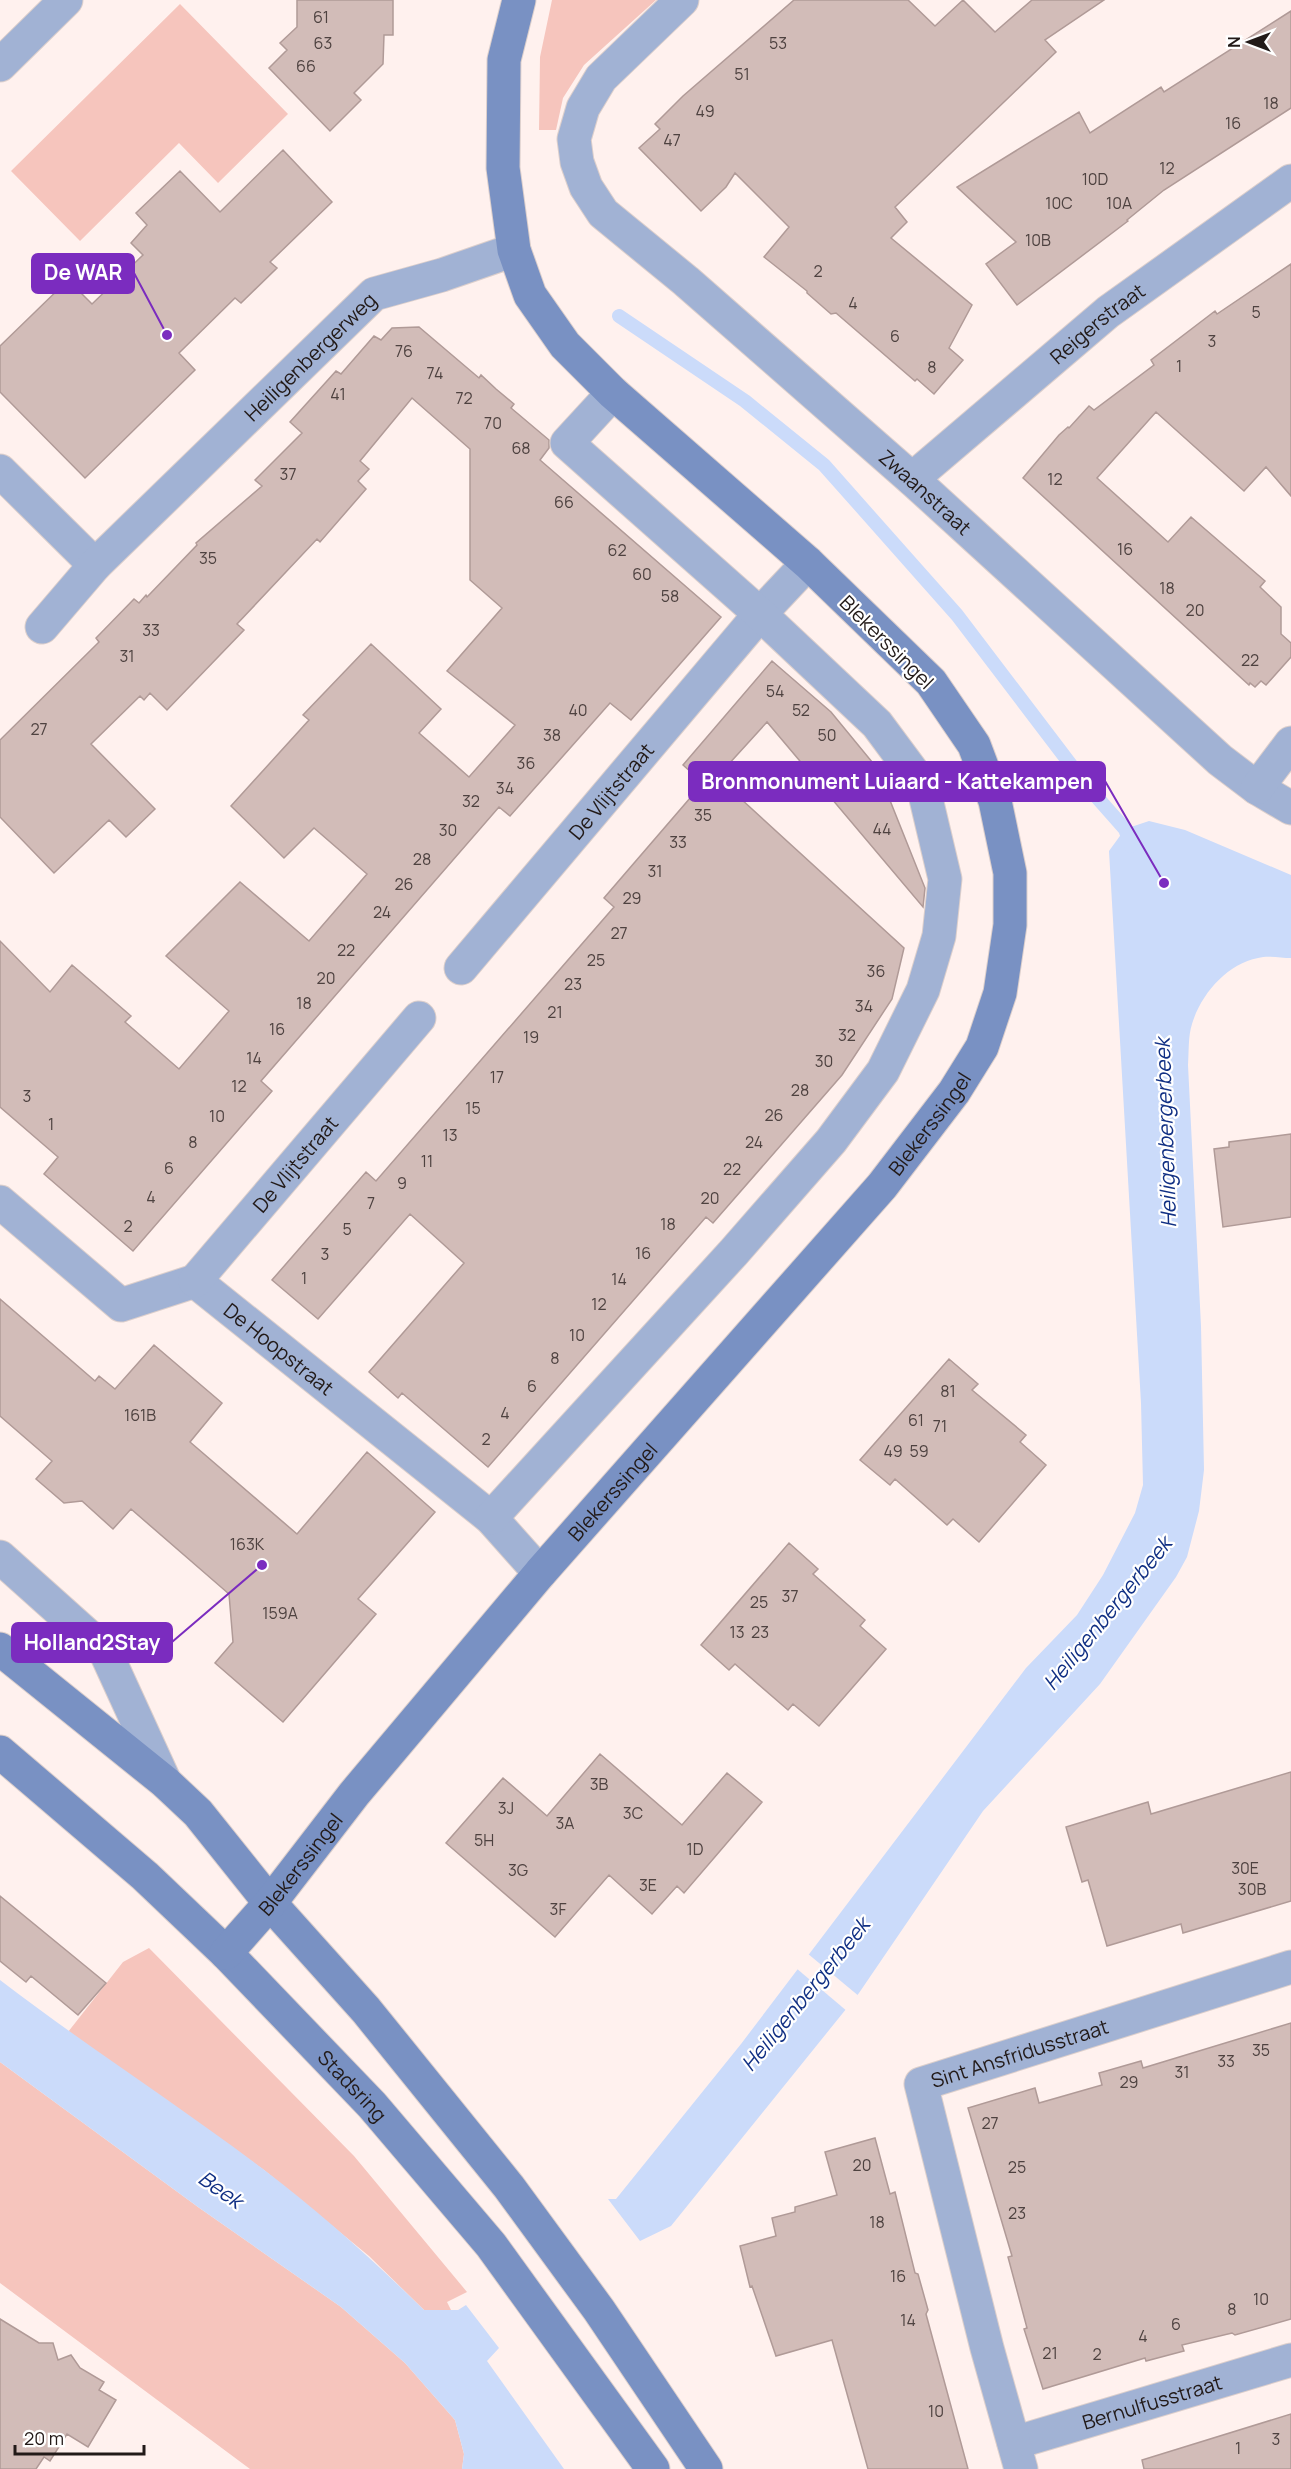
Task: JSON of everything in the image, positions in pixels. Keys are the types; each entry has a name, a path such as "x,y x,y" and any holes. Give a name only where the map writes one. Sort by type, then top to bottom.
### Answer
{"street":[{"path":"0,65 66,0"},
{"path":"514,250 503,168 504,60 519,0"},
{"name":"Zwaanstraat","path":"682,0 601,78 583,108 574,139 577,162 586,187 603,213 686,281 912,479 1220,760 1257,788 1291,808"},
{"name":"Reigerstraat","path":"912,479 1108,312 1291,181"},
{"name":"Blekerssingel","path":"226,1953 270,1903 354,1794 540,1573 882,1186 954,1092 982,1047 1000,993 1010,925 1010,873 995,801 974,745 931,682 808,563 613,393 566,345 530,295 514,250"},
{"name":"Heiligenbergerweg","path":"42,627 95,565 374,294 442,275 514,250"},
{"path":"491,1518 734,1252 831,1141 883,1071 923,990 939,936 945,879 923,786 877,724 760,614 567,443 613,393"},
{"path":"0,471 95,565"},
{"name":"De Vlijtstraat","path":"461,968 760,614 808,563"},
{"path":"1257,788 1291,743"},
{"name":"De Vlijtstraat","path":"195,1281 419,1018"},
{"path":"0,1202 121,1305 195,1281"},
{"name":"De Hoopstraat","path":"195,1281 491,1518 540,1573"},
{"path":"0,1557 105,1651 165,1782"},
{"path":"0,1649 165,1782 198,1814 270,1903 366,2010 509,2187 598,2310 706,2469"},
{"name":"Stadsring","path":"0,1752 145,1876 226,1953 372,2105 491,2245 652,2469"},
{"name":"Sint Ansfridusstraat","path":"1018,2456 987,2348 921,2084 1291,1966"},
{"name":"Bernulfusstraat","path":"1018,2456 1291,2360"}],"shaded area":[{"path":"552,0 656,0 584,65 563,98 556,130 539,130 540,57"},
{"path":"180,4 288,114 218,183 179,143 80,241 11,171"},
{"path":"149,1948 354,2156 467,2292 447,2302 451,2310 424,2310 369,2256 264,2170 68,2032 123,1962"},
{"path":"0,2062 198,2207 341,2307 405,2363 455,2420 464,2454 462,2469 250,2469 0,2283"}],"water":[{"name":"Heiligenbergerbeek","path":"1149,821 1185,830 1291,875 1291,958 1258,958 1247,961 1226,974 1202,1002 1190,1034 1188,1065 1201,1326 1204,1470 1199,1511 1187,1557 1176,1577 1100,1684 983,1811 859,1993 671,2226 640,2241 608,2199 616,2199 741,2044 1026,1668 1077,1615 1103,1575 1135,1513 1143,1485 1141,1403 1109,851 1125,829"},
{"name":"Beek","path":"0,1980 284,2185 346,2237 424,2310 458,2310 466,2305 499,2348 487,2361 564,2469 462,2469 464,2454 455,2420 405,2363 341,2307 198,2207 0,2062"}],"pier":[{"path":"807,1953 860,1997 848,2012 796,1968"}],"building":[{"path":"297,0 393,0 393,35 384,35 383,64 354,93 361,100 330,131 269,68 287,50 280,43 297,27"},
{"path":"794,0 908,0 935,26 963,0 995,32 1032,0 1104,0 1045,40 1056,52 895,207 907,222 891,238 972,305 949,348 963,360 934,394 917,379 915,381 836,313 831,314 807,291 764,257 789,227 735,173 726,187 701,211 639,148 660,129 655,124 683,96"},
{"path":"1291,11 1291,108 1164,190 1128,221 1017,305 986,264 1016,242 957,187 1079,112 1090,133 1161,87 1164,92"},
{"path":"283,150 332,202 270,262 277,268 241,303 235,298 179,353 195,370 85,478 0,392 0,346 68,280 92,304 143,255 131,243 147,225 136,213 180,171 220,212"},
{"path":"1291,264 1291,496 1266,467 1244,491 1156,412 1097,478 1168,542 1191,517 1265,581 1260,587 1281,607 1281,634 1291,643 1291,657 1266,685 1261,681 1255,687 1250,683 1249,685 1023,478 1059,435 1069,428 1089,406 1094,410 1154,365 1151,360 1215,311 1217,314"},
{"path":"419,327 479,378 481,375 514,404 511,408 549,440 549,448 540,460 721,617 631,720 610,703 510,816 499,807 261,1081 272,1091 133,1251 44,1174 58,1157 0,1107 0,941 50,992 72,965 131,1016 125,1022 179,1069 229,1011 166,956 240,882 309,941 367,874 314,828 284,858 231,806 309,720 303,715 371,644 441,709 419,733 469,777 515,725 447,671 502,608 470,580 470,449 412,398 360,461 369,469 358,481 366,489 320,542 317,539 237,624 244,630 167,710 150,693 144,700 140,696 91,744 155,809 126,837 109,820 54,873 0,817 0,740 99,642 96,638 134,599 139,603 146,595 147,597 197,545 196,543 262,486 255,480 302,433 290,422 336,371 341,374 374,336 381,340 392,328"},
{"path":"772,661 831,712 877,768 925,888 923,907 767,722 717,777 904,948 892,999 842,1075 713,1223 706,1217 488,1467 402,1393 398,1398 369,1372 464,1263 410,1214 318,1319 272,1280 366,1172 376,1181 614,907 604,898 703,783 683,765"},
{"path":"1291,1134 1291,1217 1223,1227 1214,1149 1229,1147 1229,1142"},
{"path":"0,1299 95,1381 99,1376 115,1389 154,1345 222,1403 190,1442 297,1534 367,1452 435,1512 358,1599 376,1614 283,1722 215,1663 233,1642 229,1594 131,1509 113,1529 82,1501 64,1503 36,1479 52,1461 0,1416"},
{"path":"949,1359 978,1384 972,1390 1026,1435 1020,1442 1046,1465 979,1542 953,1519 947,1525 895,1479 890,1485 860,1460"},
{"path":"789,1543 818,1569 813,1574 865,1620 860,1626 886,1649 819,1726 793,1704 788,1710 735,1664 729,1670 701,1645"},
{"path":"600,1754 682,1825 727,1773 762,1802 684,1893 677,1886 652,1914 609,1875 555,1937 446,1843 503,1778 547,1816"},
{"path":"1291,1772 1291,1901 1183,1933 1181,1924 1107,1946 1088,1880 1082,1882 1066,1827 1148,1802 1151,1814"},
{"path":"0,1896 106,1983 78,2015 31,1976 26,1982 0,1961"},
{"path":"1291,2023 1291,2319 1235,2335 1232,2333 1182,2345 1184,2351 1146,2361 1145,2358 1043,2389 1024,2329 1027,2328 1008,2257 1012,2256 968,2108 1035,2088 1039,2103 1102,2085 1099,2073 1141,2061 1143,2068"},
{"path":"875,2138 890,2194 895,2192 915,2273 918,2274 928,2310 926,2314 968,2469 868,2469 832,2340 776,2356 752,2286 750,2287 740,2246 776,2236 772,2218 795,2212 795,2207 837,2195 825,2152"},
{"path":"0,2319 39,2343 53,2343 58,2360 71,2355 80,2368 104,2382 99,2390 116,2400 88,2447 67,2434 50,2461 44,2457 36,2469 0,2469"},
{"path":"1291,2414 1291,2469 1144,2469 1142,2460"}],"waterway":[{"path":"619,316 745,401 824,465 957,615 1087,786 1125,829 1131,846"}],"place":[{"name":"De WAR","path":"167,335"},
{"name":"Bronmonument Luiaard - Kattekampen","path":"1164,883"},
{"name":"Holland2Stay","path":"262,1565"}]}
